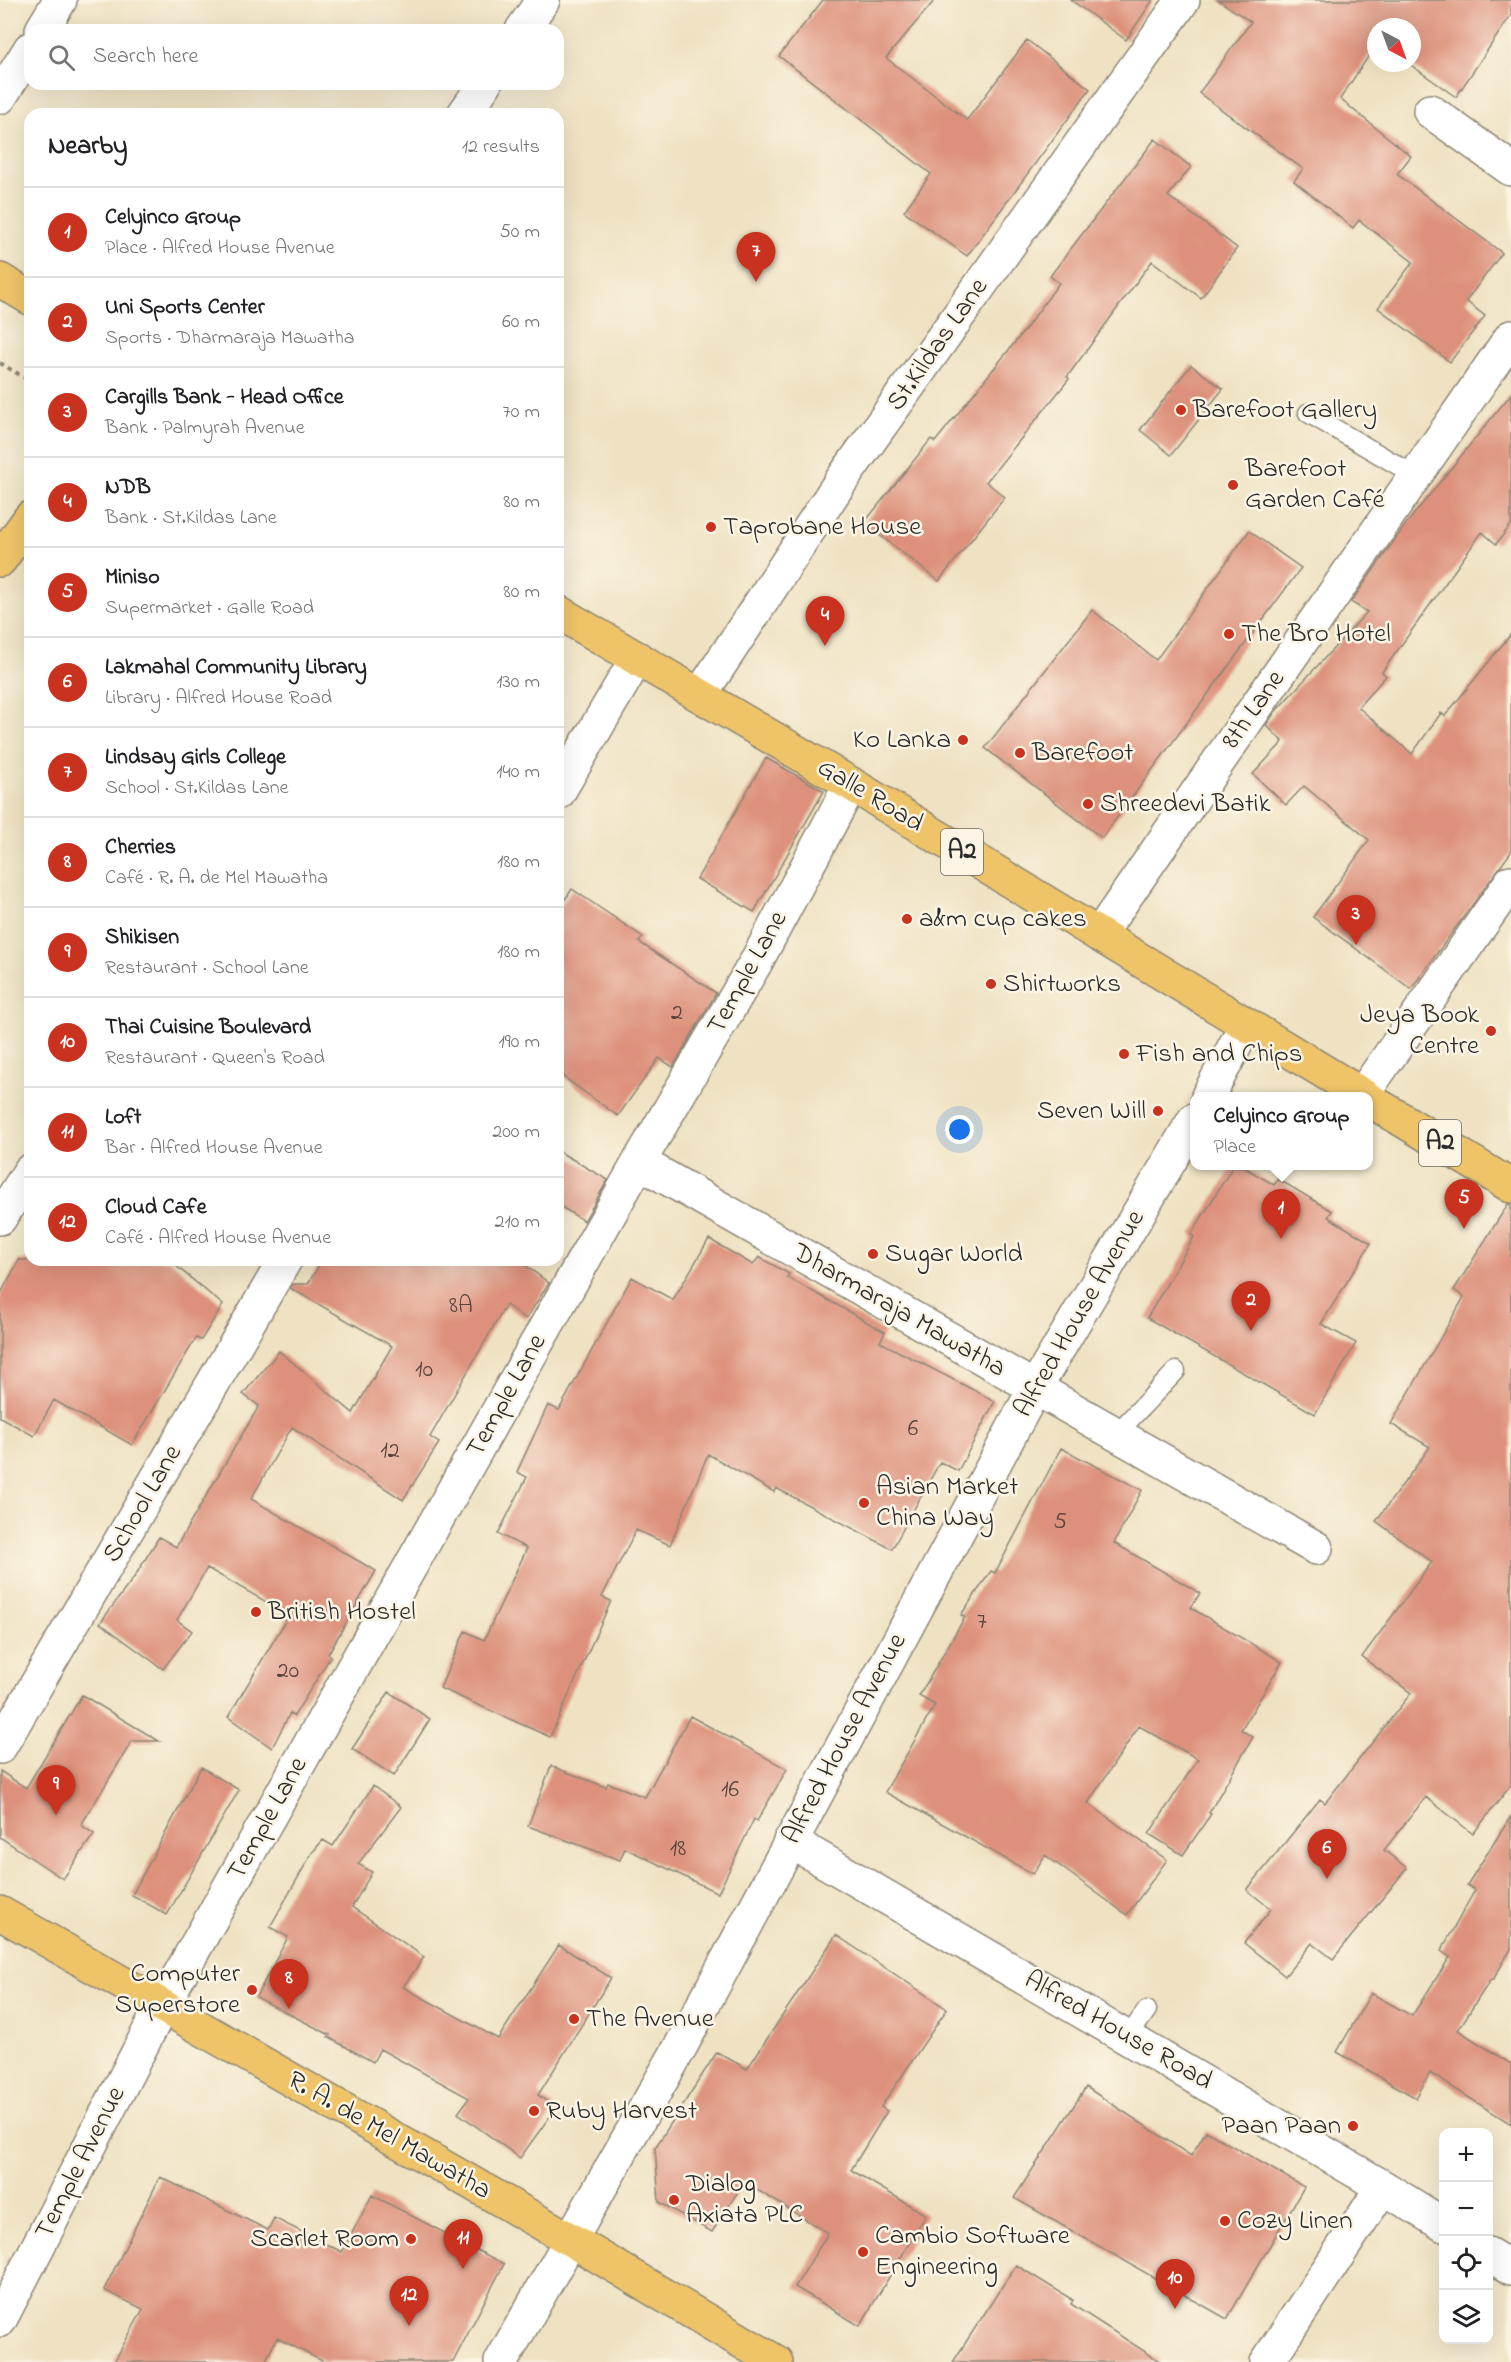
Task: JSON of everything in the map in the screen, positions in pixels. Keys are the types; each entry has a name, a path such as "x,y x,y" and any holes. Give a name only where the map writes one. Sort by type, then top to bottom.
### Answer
{"main road":[{"path":"0,280 24,294"},
{"path":"0,560 24,526"},
{"name":"Galle Road","path":"564,615 851,784 1357,1092"},
{"name":"Galle Road","path":"1373,1102 1511,1186"},
{"name":"R. A. de Mel Mawatha","path":"0,1913 572,2240 776,2362"}],"street":[{"path":"46,24 60,0"},
{"path":"526,24 543,0"},
{"name":"St.Kildas Lane","path":"700,695 841,481 1183,0"},
{"path":"0,97 24,59"},
{"path":"468,108 481,90"},
{"path":"1430,111 1511,169"},
{"name":"8th Lane","path":"1099,935 1511,337"},
{"path":"564,784 637,658"},
{"name":"Temple Lane","path":"162,2006 639,1162 756,962 851,784"},
{"path":"1368,1092 1511,882"},
{"path":"1210,1092 1246,1025"},
{"name":"Alfred House Avenue","path":"501,2362 682,2044 1035,1388 1190,1127"},
{"name":"Dharmaraja Mawatha","path":"639,1162 1316,1548"},
{"path":"0,1218 24,1180"},
{"name":"School Lane","path":"0,1747 281,1266"},
{"name":"Alfred House Road","path":"790,1841 1128,2037 1439,2222"},
{"name":"Temple Avenue","path":"0,2320 162,2006"},
{"path":"1274,2360 1383,2187"},
{"path":"1493,2257 1511,2268"}],"lane":[{"path":"1308,413 1416,476"},
{"path":"1117,1433 1176,1371"},
{"path":"1128,2037 1147,2010"}],"path":[{"path":"0,363 24,377"}],"building":[{"path":"823,0 935,0 886,58 967,120 1027,40 1090,89 967,256 904,211 931,174 779,56"},
{"path":"1071,0 1153,0 1126,40"},
{"path":"1218,0 1511,0 1511,15 1456,97 1421,72 1421,18 1367,18 1367,58 1340,99 1411,156 1397,174 1502,253 1466,301 1485,316 1450,362 1378,308 1413,262 1359,220 1353,228 1294,181 1303,169 1199,93 1251,22"},
{"path":"1155,139 1191,167 1168,196 1237,248 1201,298 1152,261 1067,377 1069,379 986,482 1005,497 939,581 864,523 931,439 935,442 1024,331 1059,283 1050,276"},
{"name":"Barefoot Gallery","path":"1191,365 1223,389 1171,455 1140,430"},
{"path":"1511,394 1511,525 1496,544 1482,532 1382,672 1386,676 1358,707 1412,754 1441,713 1445,716 1511,634 1511,852 1411,989 1313,917 1369,840 1304,786 1286,805 1253,774 1283,742 1266,725 1275,712 1367,612 1351,602 1406,524"},
{"path":"1249,531 1301,568 1102,838 985,748 1092,610 1156,660"},
{"path":"766,758 824,791 754,912 697,879"},
{"path":"572,889 643,937 639,942 716,993 673,1067 659,1058 618,1116 564,1077 564,901"},
{"path":"564,1154 608,1180 584,1221 564,1209"},
{"path":"1231,1170 1249,1170 1274,1185 1278,1179 1332,1211 1328,1217 1371,1243 1321,1324 1356,1343 1315,1414 1147,1318 1194,1237 1191,1235"},
{"path":"1508,1204 1511,1205 1511,1785 1473,1834 1426,1797 1384,1850 1407,1868 1333,1959 1312,1943 1285,1976 1244,1943 1271,1909 1247,1890 1320,1799 1325,1803 1411,1693 1362,1657 1432,1562 1376,1521 1430,1447 1391,1424 1464,1297 1454,1290"},
{"path":"709,1239 753,1265 759,1257 789,1274 787,1277 885,1332 880,1342 995,1401 958,1471 940,1462 892,1549 776,1488 774,1492 708,1454 670,1545 636,1530 602,1597 611,1601 550,1737 440,1688 465,1631 484,1640 527,1548 498,1534 527,1477 517,1472 548,1405 559,1410 632,1277 673,1300"},
{"path":"19,1260 24,1260 24,1266 176,1266 223,1305 201,1340 196,1338 132,1445 54,1400 34,1436 0,1417 0,1295"},
{"path":"318,1266 526,1266 549,1283 526,1319 506,1305 430,1437 439,1443 403,1500 292,1427 251,1499 376,1571 328,1654 331,1656 294,1716 290,1713 272,1748 228,1717 289,1615 207,1568 177,1620 192,1631 163,1669 100,1623 135,1576 159,1537 176,1547 259,1406 243,1394 279,1351 353,1413 392,1346 290,1288 293,1284 308,1284"},
{"path":"1061,1448 1142,1490 1114,1543 1200,1593 1191,1608 1282,1662 1241,1730 1253,1737 1209,1813 1211,1814 1183,1855 1149,1834 1198,1759 1139,1726 1088,1803 1167,1860 1127,1915 1045,1855 1033,1874 885,1792 935,1705 919,1696 965,1617 961,1615 991,1571 995,1573"},
{"path":"389,1692 430,1719 394,1776 352,1749"},
{"path":"82,1695 159,1741 132,1741 81,1825 94,1834 63,1879 0,1837 0,1771 26,1788"},
{"path":"690,1716 787,1769 757,1821 754,1819 718,1893 625,1848 620,1860 528,1826 551,1766 606,1787 608,1783 645,1797"},
{"path":"201,1767 239,1790 167,1915 132,1895"},
{"path":"373,1786 401,1807 358,1864 372,1872 352,1907 424,1957 403,1987 498,2039 559,1945 611,1978 538,2095 556,2108 520,2158 458,2113 469,2098 380,2049 373,2062 328,2037 330,2035 256,1997 288,1937 270,1927 312,1853 323,1840 333,1846"},
{"path":"1511,1816 1511,1949 1493,1980 1491,1979 1458,2030 1511,2064 1511,2124 1430,2073 1416,2098 1337,2052 1371,1993 1412,2016 1450,1957 1441,1951 1475,1890 1467,1885"},
{"path":"836,1935 947,2009 881,2107 887,2111 851,2170 926,2215 860,2326 795,2287 828,2233 744,2182 712,2232 659,2202 655,2148 717,2052 747,2069"},
{"path":"1086,2087 1191,2156 1206,2131 1304,2187 1227,2319 1014,2198"},
{"path":"160,2177 268,2230 274,2218 342,2252 372,2195 504,2264 453,2362 324,2362 277,2338 265,2362 114,2362 143,2309 104,2290"},
{"path":"1016,2265 1073,2300 1071,2304 1161,2362 953,2362"}],"place":[{"name":"Lindsay Girls College","path":"756,282"},
{"name":"Barefoot Gallery","path":"1181,410"},
{"name":"Barefoot Garden Café","path":"1233,485"},
{"name":"Taprobane House","path":"711,527"},
{"name":"The Bro Hotel","path":"1229,634"},
{"name":"NDB","path":"825,646"},
{"name":"Ko Lanka","path":"963,740"},
{"name":"Barefoot","path":"1020,753"},
{"name":"Shreedevi Batik","path":"1088,804"},
{"name":"a&m cup cakes","path":"907,919"},
{"name":"Cargills Bank - Head Office","path":"1356,945"},
{"name":"Shirtworks","path":"991,984"},
{"name":"Jeya Book Centre","path":"1491,1031"},
{"name":"Fish and Chips","path":"1124,1054"},
{"name":"Seven Will","path":"1158,1111"},
{"name":"Miniso","path":"1464,1229"},
{"name":"Celyinco Group","path":"1281,1239"},
{"name":"Sugar World","path":"873,1254"},
{"name":"Uni Sports Center","path":"1251,1331"},
{"name":"Asian Market China Way","path":"864,1503"},
{"name":"British Hostel","path":"256,1612"},
{"name":"Shikisen","path":"56,1815"},
{"name":"Lakmahal Community Library","path":"1327,1879"},
{"name":"Computer Superstore","path":"252,1990"},
{"name":"Cherries","path":"289,2009"},
{"name":"The Avenue","path":"574,2019"},
{"name":"Ruby Harvest","path":"534,2111"},
{"name":"Paan Paan","path":"1353,2126"},
{"name":"Dialog Axiata PLC","path":"674,2200"},
{"name":"Cozy Linen","path":"1225,2221"},
{"name":"Scarlet Room","path":"411,2239"},
{"name":"Cambio Software Engineering","path":"863,2252"},
{"name":"Loft","path":"463,2269"},
{"name":"Thai Cuisine Boulevard","path":"1175,2309"},
{"name":"Cloud Cafe","path":"409,2326"}]}
